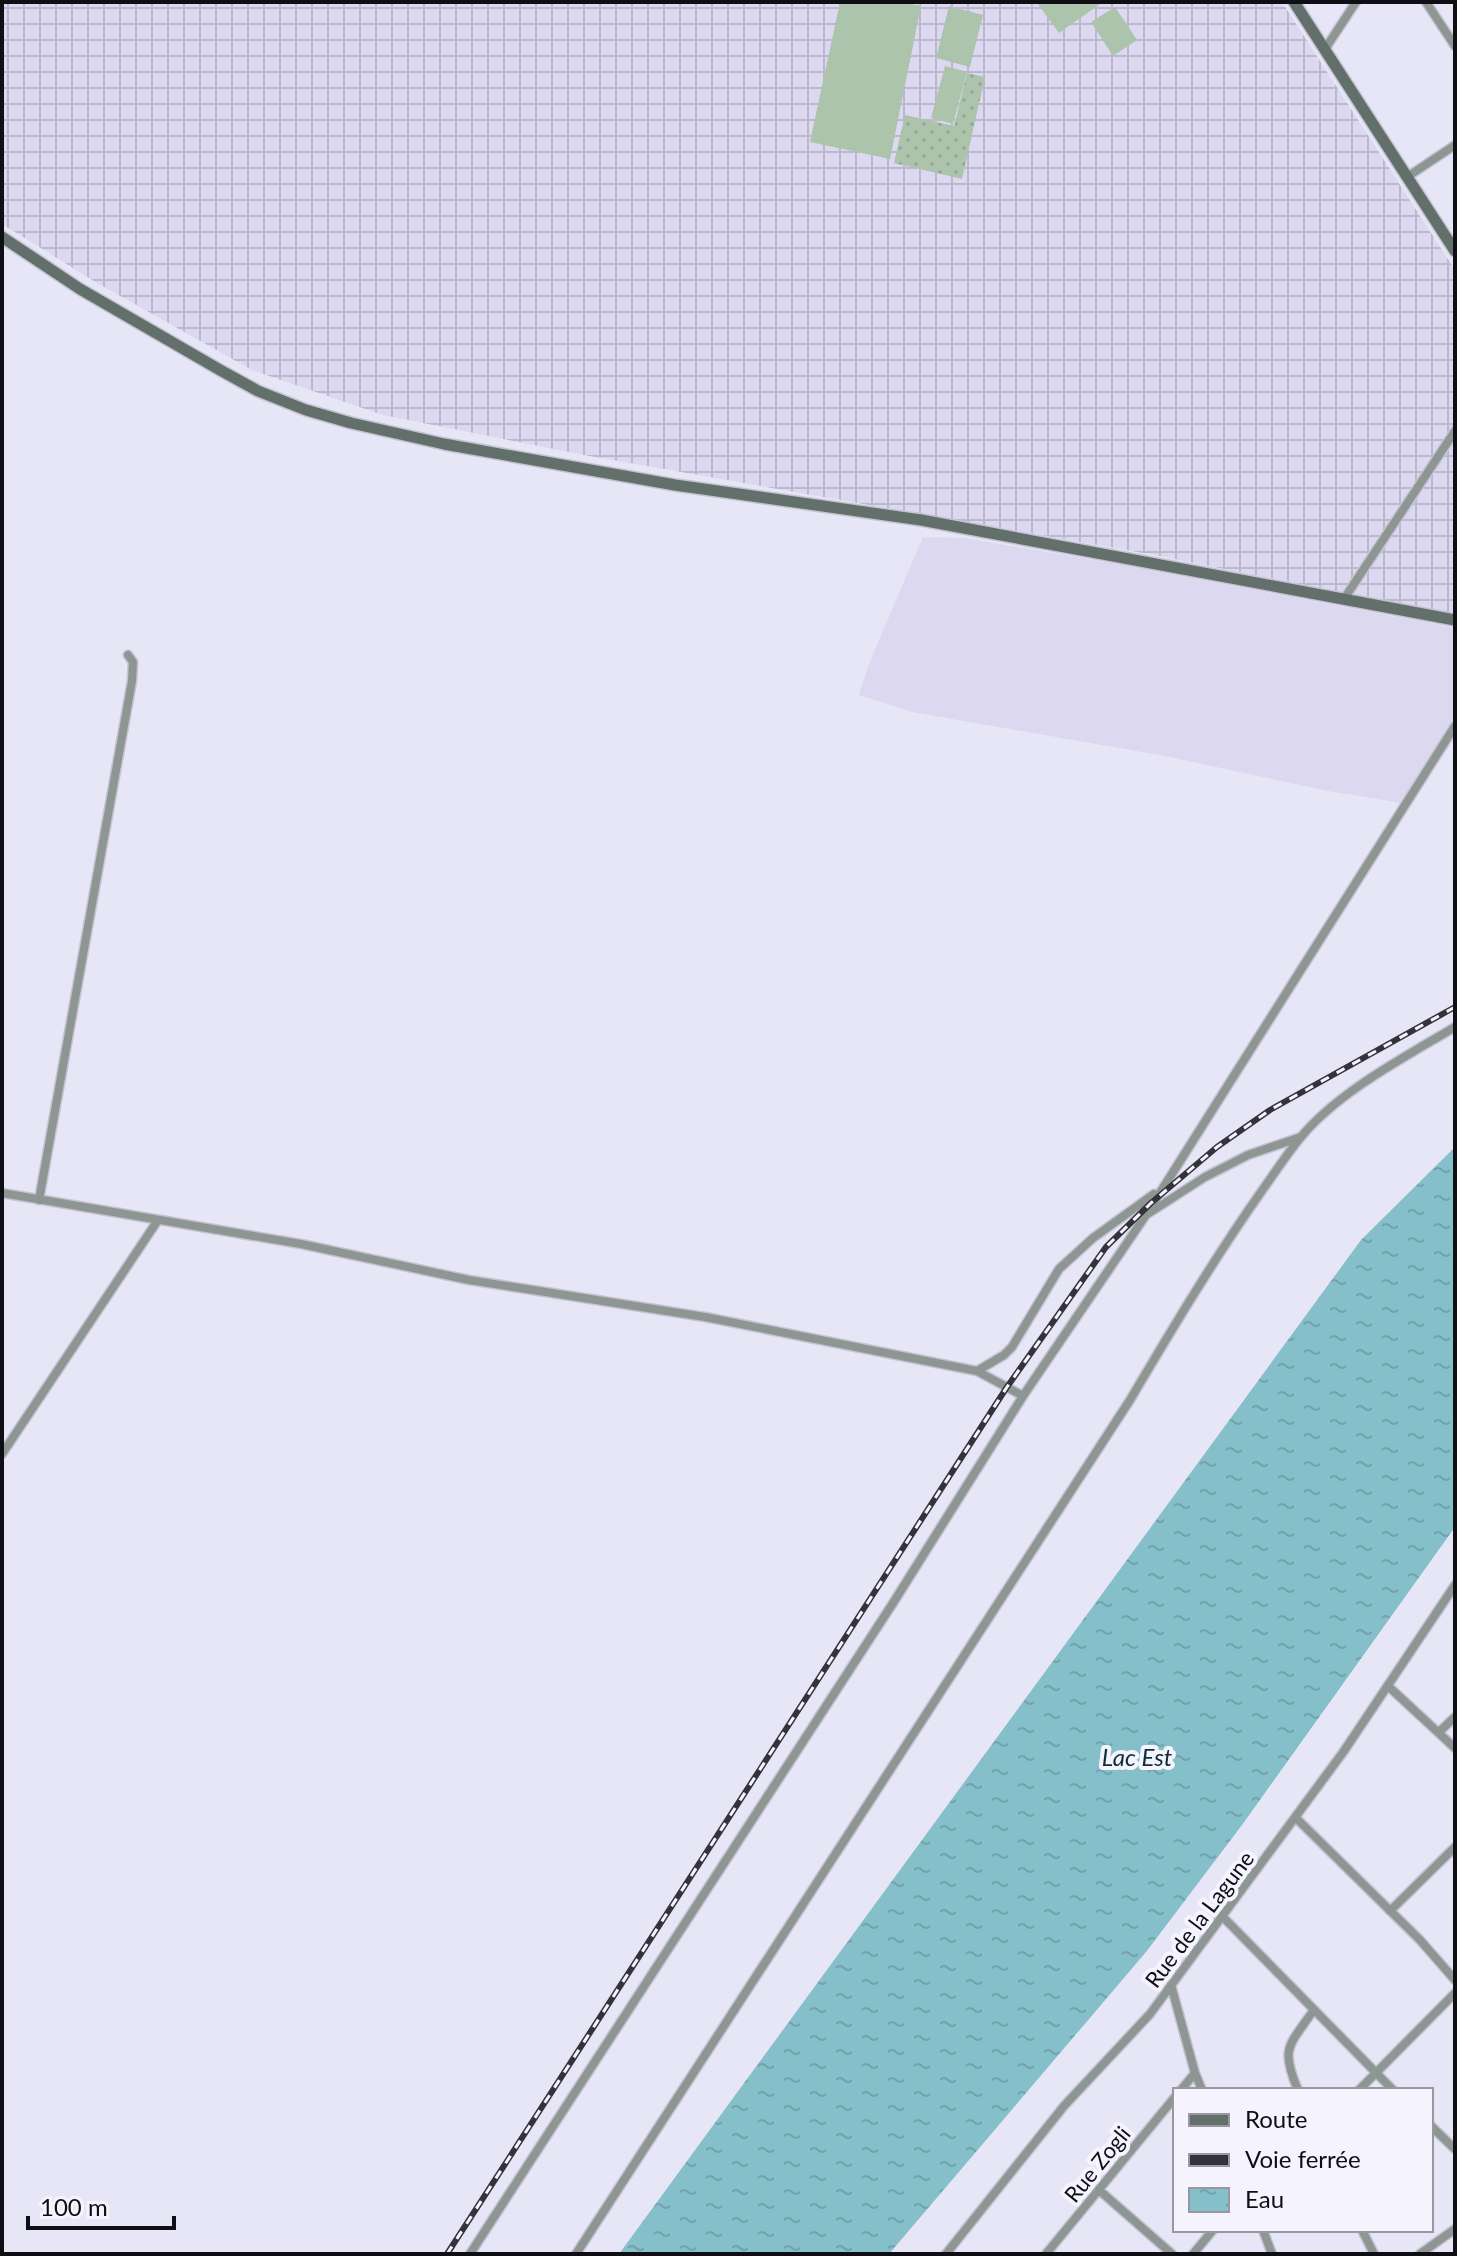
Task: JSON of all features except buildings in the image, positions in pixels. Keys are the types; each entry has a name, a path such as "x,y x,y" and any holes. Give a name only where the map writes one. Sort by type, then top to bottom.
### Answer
{"main road":[{"path":"1294,2 1455,251"},
{"path":"2,237 80,289 258,391 351,423 457,447 675,485 921,520 1455,620"}],"street":[{"path":"1325,49 1356,2"},
{"path":"1426,2 1455,46"},
{"path":"1407,177 1455,145"},
{"path":"1344,599 1455,431"},
{"path":"39,1200 132,681 133,662 128,655"},
{"path":"470,2254 895,1600 1023,1396 1146,1215 1455,726"},
{"path":"576,2254 1130,1400 1196,1290 1301,1136 1363,1085 1455,1027"},
{"path":"1146,1215 1237,1160 1301,1136"},
{"path":"977,1371 1012,1347 1051,1278 1082,1246 1161,1189"},
{"path":"2,1193 301,1244 469,1280 705,1317 977,1371 1023,1396"},
{"path":"2,1454 158,1220"},
{"name":"Rue de la Lagune","path":"946,2254 1064,2106 1150,2014 1296,1818 1455,1585"},
{"path":"1388,1686 1455,1748"},
{"path":"1439,1732 1455,1717"},
{"path":"1296,1818 1455,1980"},
{"path":"1390,1911 1455,1847"},
{"path":"1221,1915 1391,2088"},
{"path":"1171,1985 1201,2088"},
{"path":"1361,2088 1455,1993"},
{"path":"1297,2088 1289,2069 1288,2052 1313,2011"},
{"path":"1183,2088 1195,2073"},
{"name":"Rue Zogli","path":"1046,2254 1173,2099"},
{"path":"1433,2128 1455,2149"},
{"path":"1099,2190 1172,2254"},
{"path":"1420,2254 1455,2229"},
{"path":"1193,2254 1211,2232"},
{"path":"1264,2232 1272,2254"},
{"path":"1363,2232 1374,2254"}],"shaded area":[{"path":"2,2 1282,2 1455,270 1455,615 1154,555 584,455 383,415 252,370 97,283 2,224"},
{"path":"923,537 964,538 1117,564 1455,628 1455,719 1402,803 1328,791 1165,756 912,712 859,695 868,666"}],"green space":[{"path":"840,2 901,2 921,6 890,159 810,142"},
{"path":"1103,2 1059,33 1038,4"},
{"path":"949,6 983,15 970,67 936,58"},
{"path":"1115,7 1137,40 1113,56 1091,22"},
{"path":"945,66 967,72 953,124 931,118"},
{"path":"967,73 985,77 962,179 894,163 905,115 954,126"}],"water":[{"name":"Lac Est","path":"1455,1147 1455,1527 1242,1825 1146,1952 889,2254 619,2254 1361,1240"}],"railway":[{"path":"447,2254 1007,1387 1106,1247 1151,1203 1217,1147 1270,1110 1455,1007"}]}
